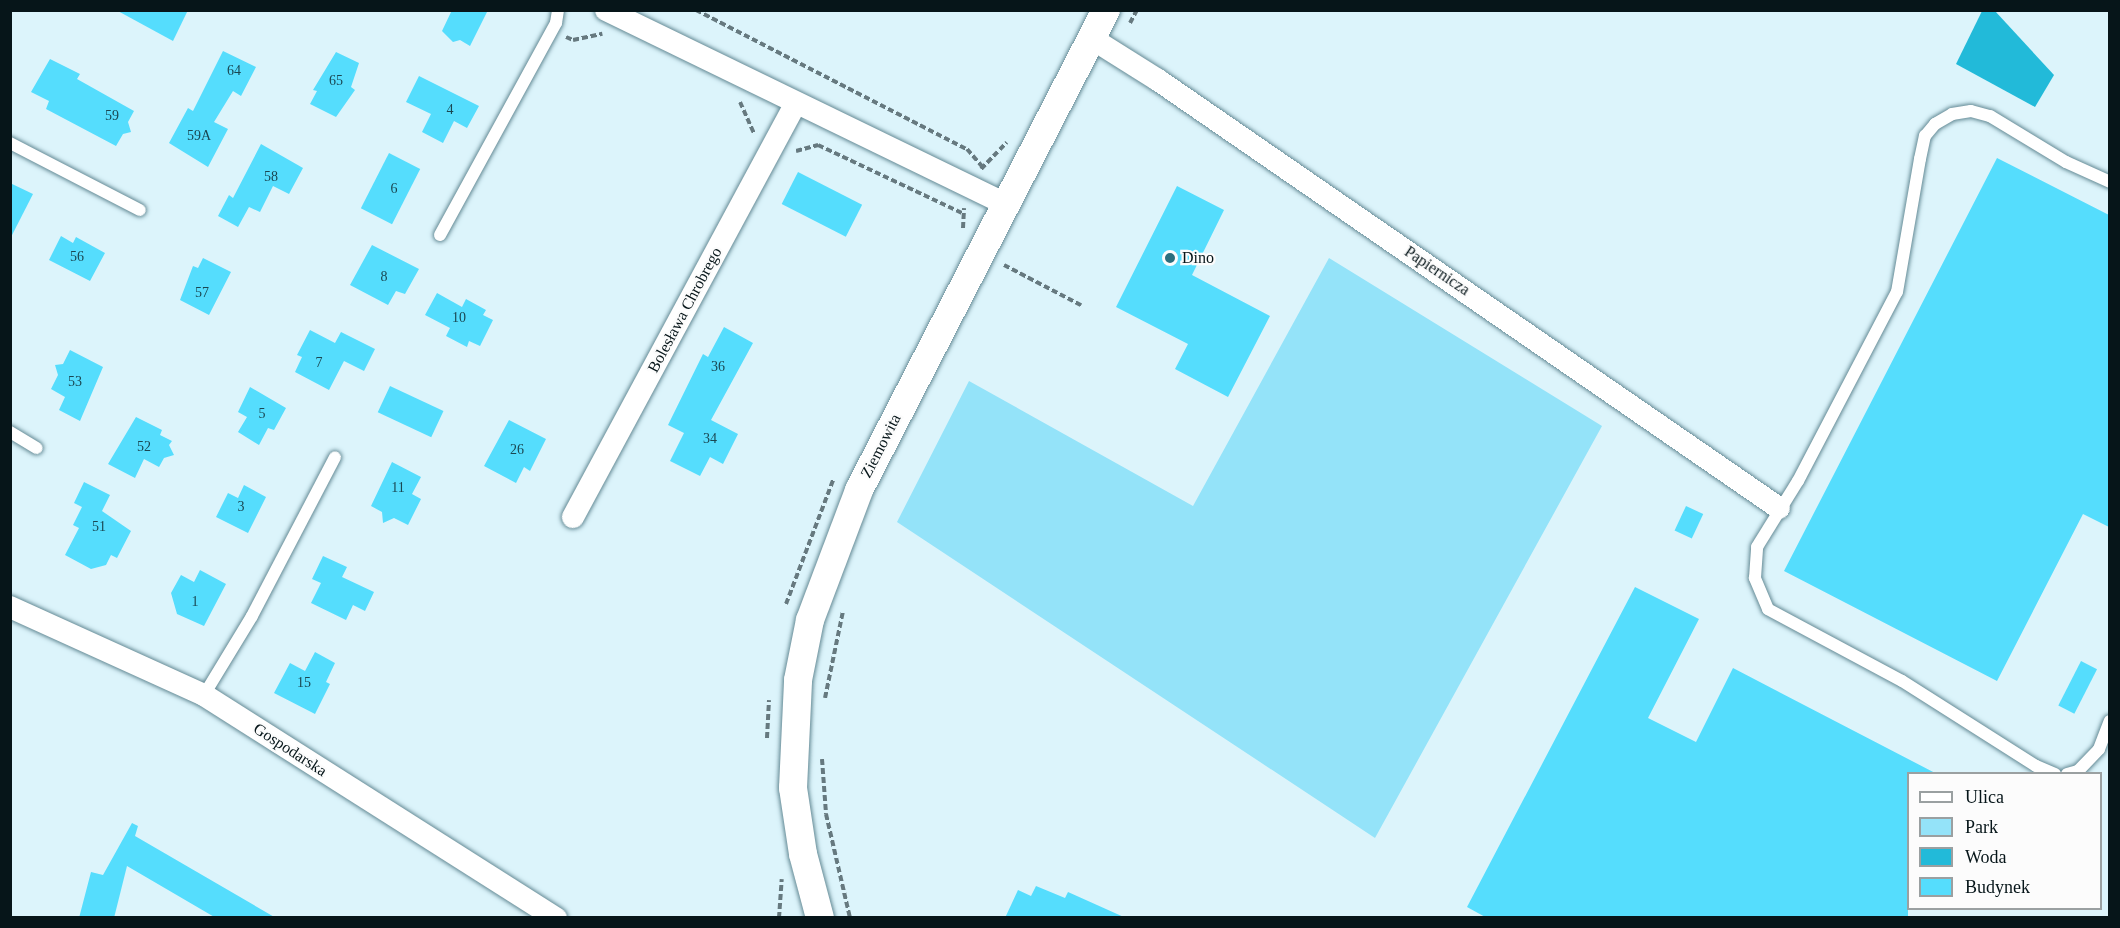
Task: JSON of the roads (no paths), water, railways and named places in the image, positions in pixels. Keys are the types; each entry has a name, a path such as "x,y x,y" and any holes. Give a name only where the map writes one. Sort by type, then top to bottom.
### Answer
{"street":[{"path":"606,10 1005,204"},
{"name":"Ziemowita","path":"820,918 803,854 794,788 798,680 810,620 859,490 1005,204 1103,46 1106,10"},
{"name":"Papiernicza","path":"1103,46 1779,508"},
{"name":"Bolesława Chrobrego","path":"573,517 796,103"},
{"name":"Gospodarska","path":"10,607 204,695 548,915"}],"lane":[{"path":"440,235 552,30 558,10"},
{"path":"2052,772 1902,681 1768,609 1755,578 1757,547 1853,380 1897,292 1925,136 1935,124 1952,114 1971,111 1990,116 2066,162 2109,182"},
{"path":"10,143 140,210"},
{"path":"10,432 37,448"},
{"path":"204,695 252,616 335,457"},
{"path":"2074,772 2099,749 2109,721"}],"water":[{"path":"1982,11 1995,11 2054,75 2035,107 1956,64"}],"place":[{"name":"Dino","path":"1170,258"}]}
